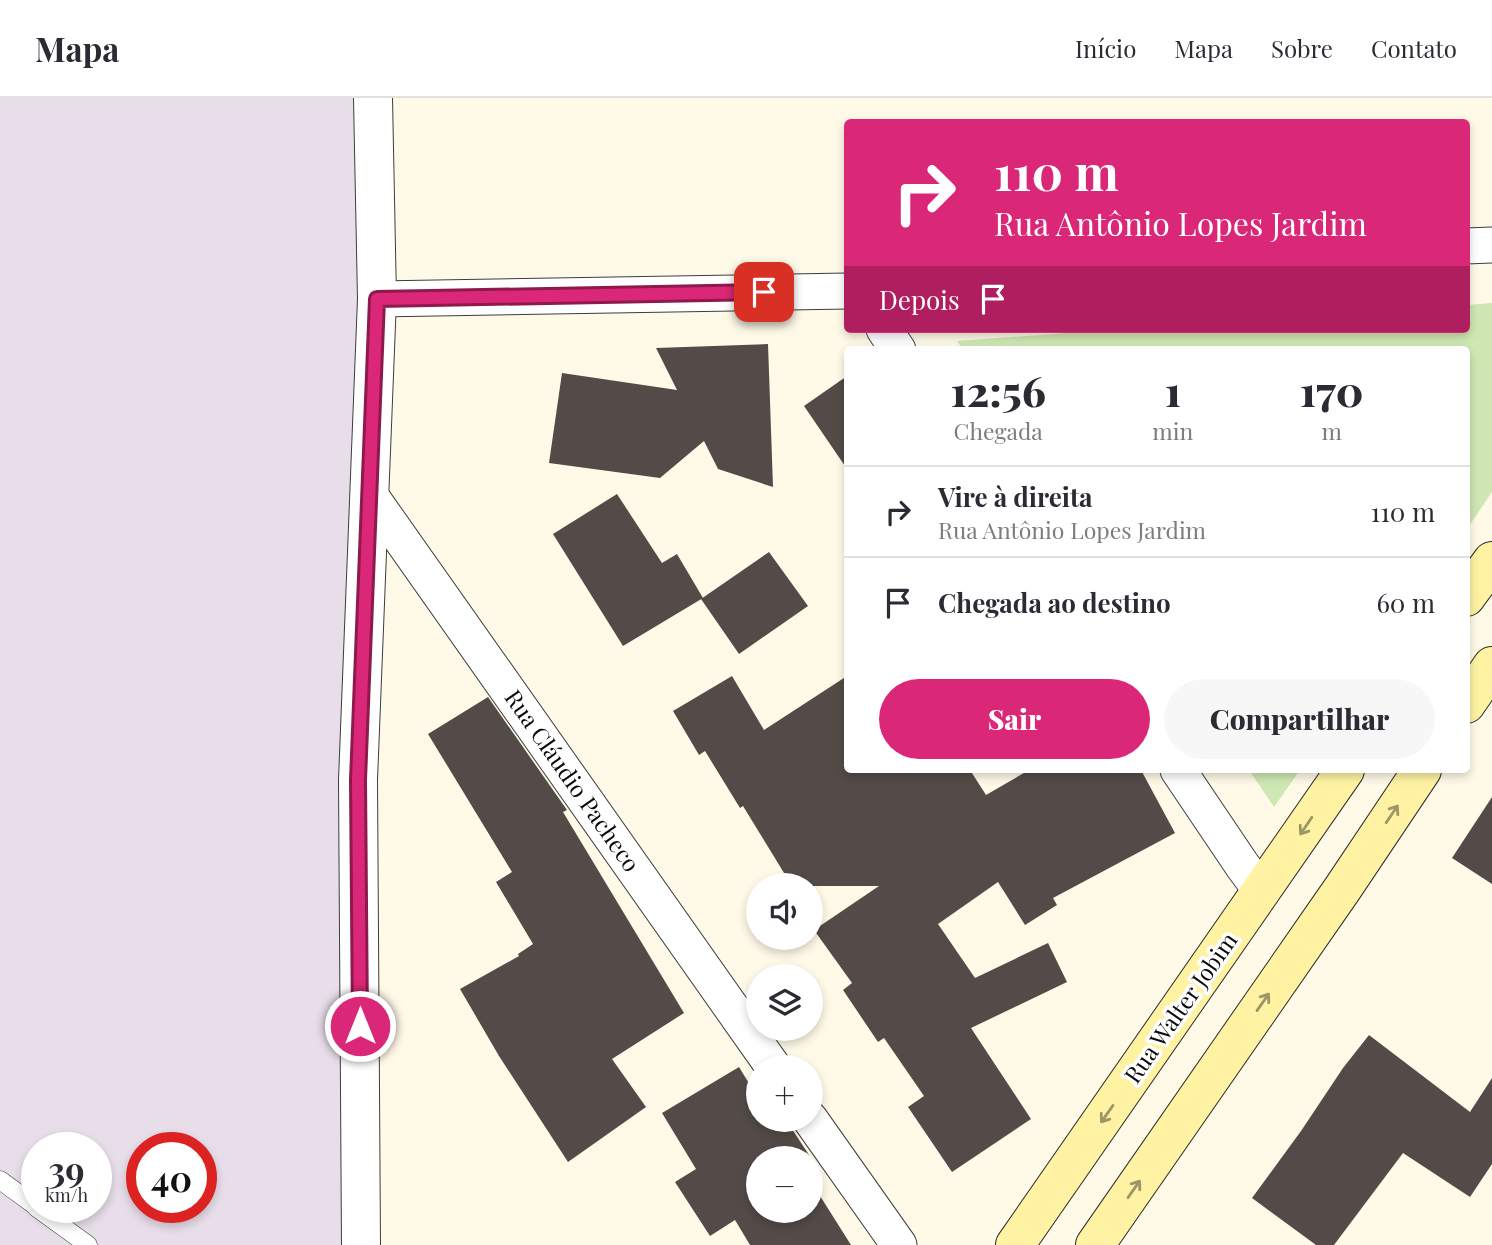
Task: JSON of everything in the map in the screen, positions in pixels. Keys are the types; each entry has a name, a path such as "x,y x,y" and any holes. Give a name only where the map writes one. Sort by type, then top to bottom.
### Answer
{"main road":[{"path":"1470,591 1492,561"},
{"path":"1470,698 1492,666"},
{"name":"Rua Walter Jobim","path":"1015,1245 1343,773"},
{"path":"1095,1245 1420,773"}],"street":[{"path":"361,1245 358,780 377,299 373,98"},
{"path":"1470,246 1492,244"},
{"path":"377,299 844,291"},
{"name":"Rua Cláudio Pacheco","path":"370,495 765,1055"},
{"path":"1180,773 1262,892"},
{"path":"819,1132 899,1245"}],"lane":[{"path":"0,1180 21,1195"},
{"path":"58,1223 88,1245"}],"shaded area":[{"path":"0,98 363,98 350,1245 0,1245"}],"green space":[{"path":"1492,303 1492,492 1470,525 1470,346 960,346 957,341 1068,333 1470,333 1470,305"},
{"path":"1251,773 1298,773 1274,807"}],"building":[{"path":"768,344 773,487 718,469 704,441 660,478 549,463 562,373 677,390 656,348"},
{"path":"844,378 844,465 804,406"},
{"path":"617,494 662,563 677,554 703,598 623,646 553,534"},
{"path":"769,552 808,606 739,654 701,599"},
{"path":"732,676 764,730 844,678 844,773 972,773 986,795 1024,773 1143,773 1175,833 1053,898 1057,905 1025,925 998,882 938,924 975,978 1048,943 1067,982 971,1028 1031,1119 952,1172 908,1107 924,1096 884,1038 878,1042 843,990 852,983 823,943 823,924 879,886 823,886 823,873 784,873 705,751 699,755 673,711"},
{"path":"488,697 567,810 563,812 684,1013 612,1059 646,1107 568,1162 499,1056 460,989 519,956 518,954 533,944 496,882 512,872 428,734"},
{"path":"1492,797 1492,884 1452,858"},
{"path":"1369,1035 1470,1112 1492,1078 1492,1164 1470,1197 1403,1153 1334,1245 1316,1245 1252,1198"},
{"path":"739,1067 746,1078 746,1132 794,1132 803,1146 746,1146 746,1223 823,1223 823,1201 851,1245 750,1245 735,1220 710,1236 675,1182 696,1169 662,1113"}],"route":[{"path":"360,1026 358,780 377,299 764,292"}]}
